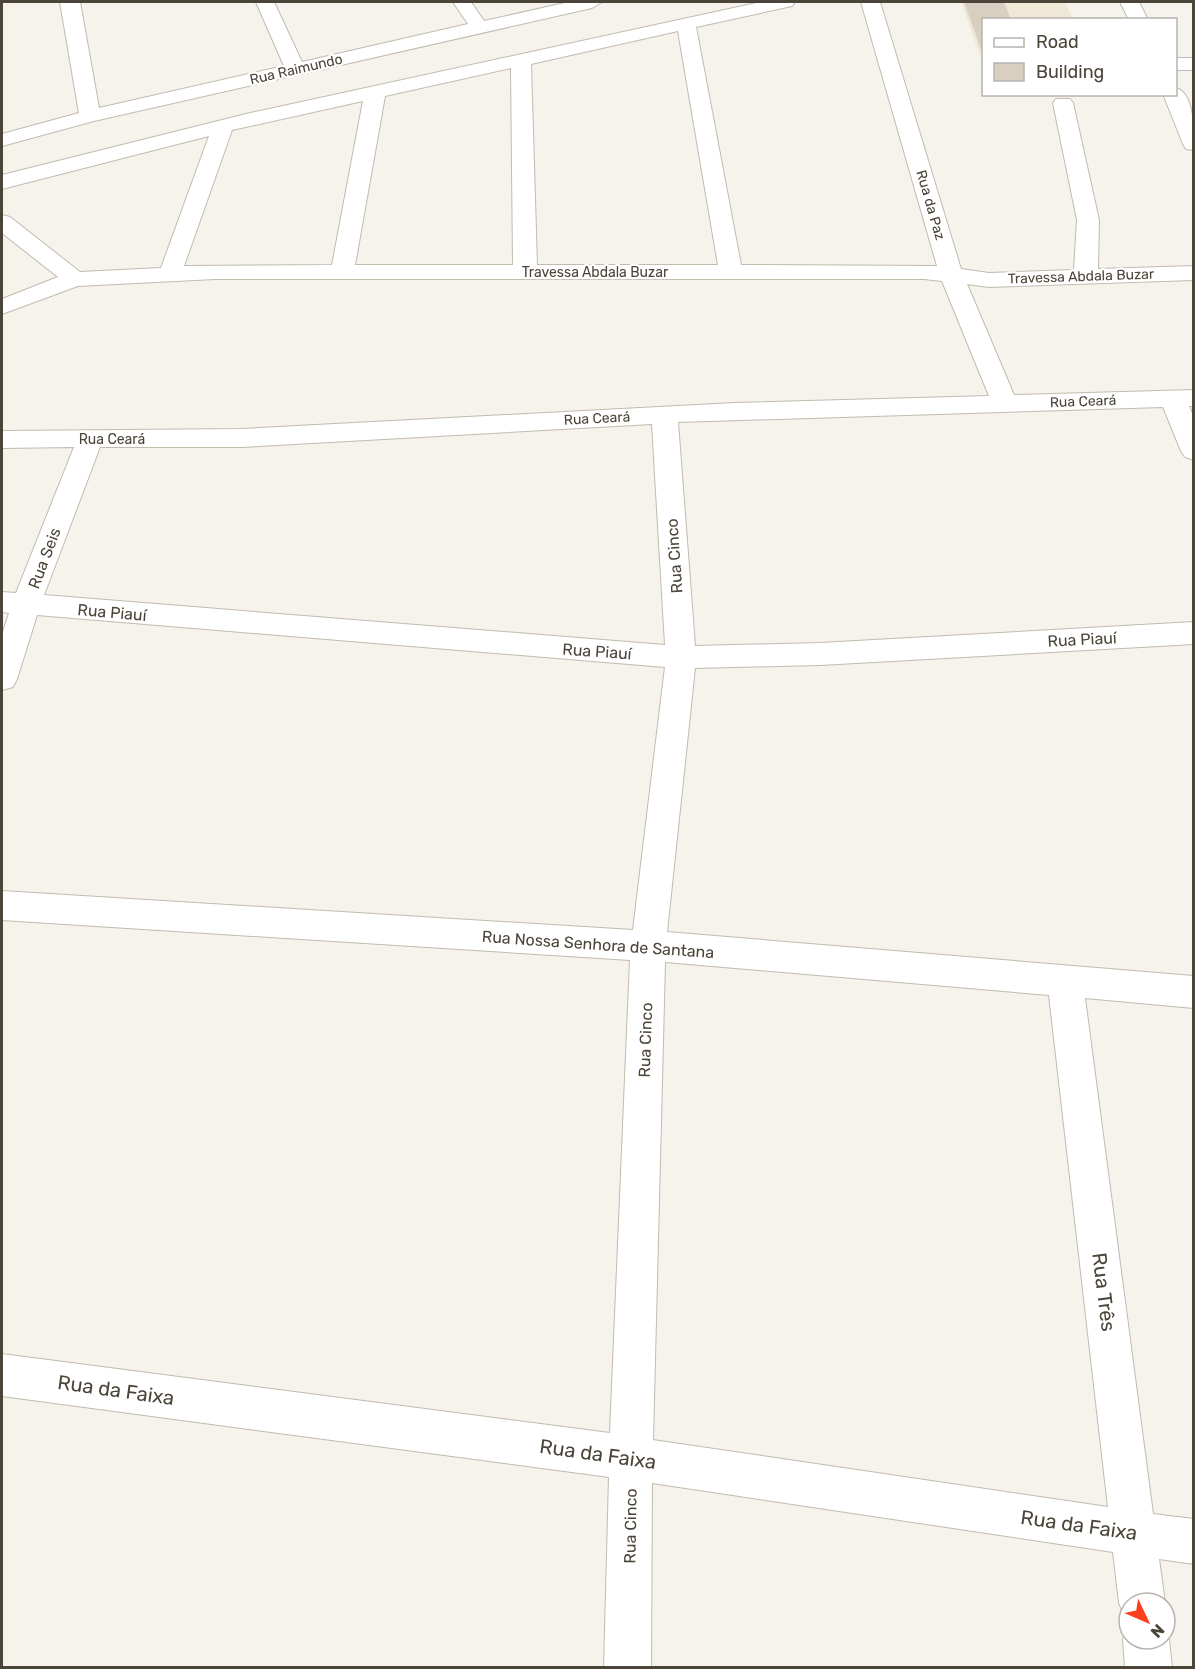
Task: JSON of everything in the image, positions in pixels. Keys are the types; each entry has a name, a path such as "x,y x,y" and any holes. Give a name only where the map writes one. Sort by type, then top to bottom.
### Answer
{"street":[{"path":"70,2 90,116"},
{"path":"266,2 295,69"},
{"path":"462,2 479,27"},
{"name":"Rua Raimundo","path":"2,140 90,116 592,2"},
{"path":"2,182 223,126 785,2"},
{"name":"Rua da Paz","path":"872,2 951,275 1005,404"},
{"path":"1130,2 1138,18"},
{"path":"686,23 731,272"},
{"path":"521,60 525,272"},
{"path":"1177,64 1194,64"},
{"path":"342,272 375,92"},
{"path":"1174,96 1194,144"},
{"path":"1063,103 1088,220 1086,276"},
{"path":"170,274 223,126"},
{"path":"2,222 75,279"},
{"name":"Travessa Abdala Buzar","path":"2,307 75,279 170,274 924,272 989,280 1194,273"},
{"path":"1184,399 1194,451"},
{"name":"Rua Ceará","path":"2,440 242,438 663,415 1184,399"},
{"name":"Rua Cinco","path":"627,1668 631,1458 648,947 681,657 663,415"},
{"name":"Rua Seis","path":"2,679 14,604 90,439"},
{"name":"Rua Piauí","path":"14,604 681,657 820,654 1194,633"},
{"name":"Rua Nossa Senhora de Santana","path":"2,905 648,947 1194,992"},
{"name":"Rua Três","path":"1065,982 1141,1591"},
{"name":"Rua da Faixa","path":"2,1375 631,1458 1194,1542"},
{"path":"1147,1651 1149,1668"}],"shaded area":[{"path":"961,2 1065,2 1073,18 982,18 982,61"}],"building":[{"path":"964,2 1004,2 1010,18 982,18 982,52"}]}
